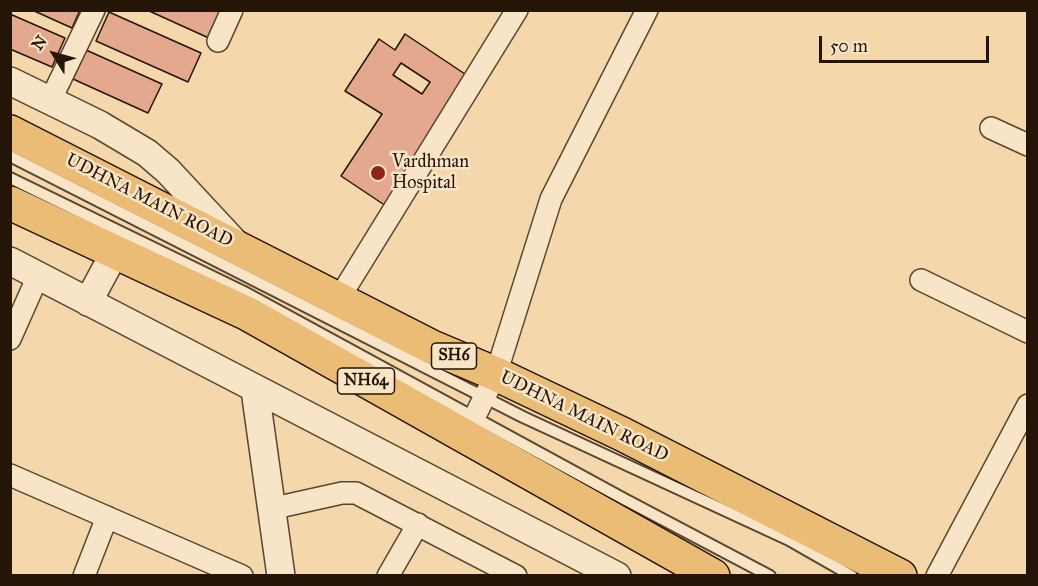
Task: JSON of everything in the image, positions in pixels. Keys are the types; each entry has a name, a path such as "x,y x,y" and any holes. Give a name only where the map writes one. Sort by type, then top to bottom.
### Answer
{"highway":[{"name":"UDHNA MAIN ROAD","path":"10,132 432,347 490,386 622,434 900,576"},
{"name":"NH64","path":"10,203 248,314 470,427 713,576"}],"street":[{"path":"50,101 94,10"},
{"path":"218,41 232,10"},
{"path":"338,300 517,10"},
{"path":"470,427 490,386 551,200 647,10"},
{"path":"10,81 100,125 147,153 168,171 239,247"},
{"path":"991,128 1028,145"},
{"path":"88,302 115,252"},
{"path":"10,261 617,576"},
{"path":"10,339 38,276"},
{"path":"921,280 1028,332"},
{"path":"255,390 277,570"},
{"path":"937,576 1028,405"},
{"path":"10,475 231,573"},
{"path":"270,509 342,493 356,493 516,576"},
{"path":"84,576 107,517"},
{"path":"388,576 418,524"}],"lane":[{"path":"10,156 490,386 691,497 789,540 852,576"},
{"path":"10,178 244,292 470,427 770,576"}],"building":[{"path":"32,10 80,10 72,28"},
{"path":"147,10 224,10 211,39"},
{"path":"109,12 201,53 188,82 96,41"},
{"path":"10,14 65,38 52,67 10,49"},
{"path":"405,34 471,78 386,206 341,176 382,114 345,91 379,39 395,50","holes":["401,63 430,82 422,94 393,75"]},
{"path":"86,50 162,84 148,113 73,79"}],"place":[{"name":"Vardhman Hospital","path":"378,173"}]}
